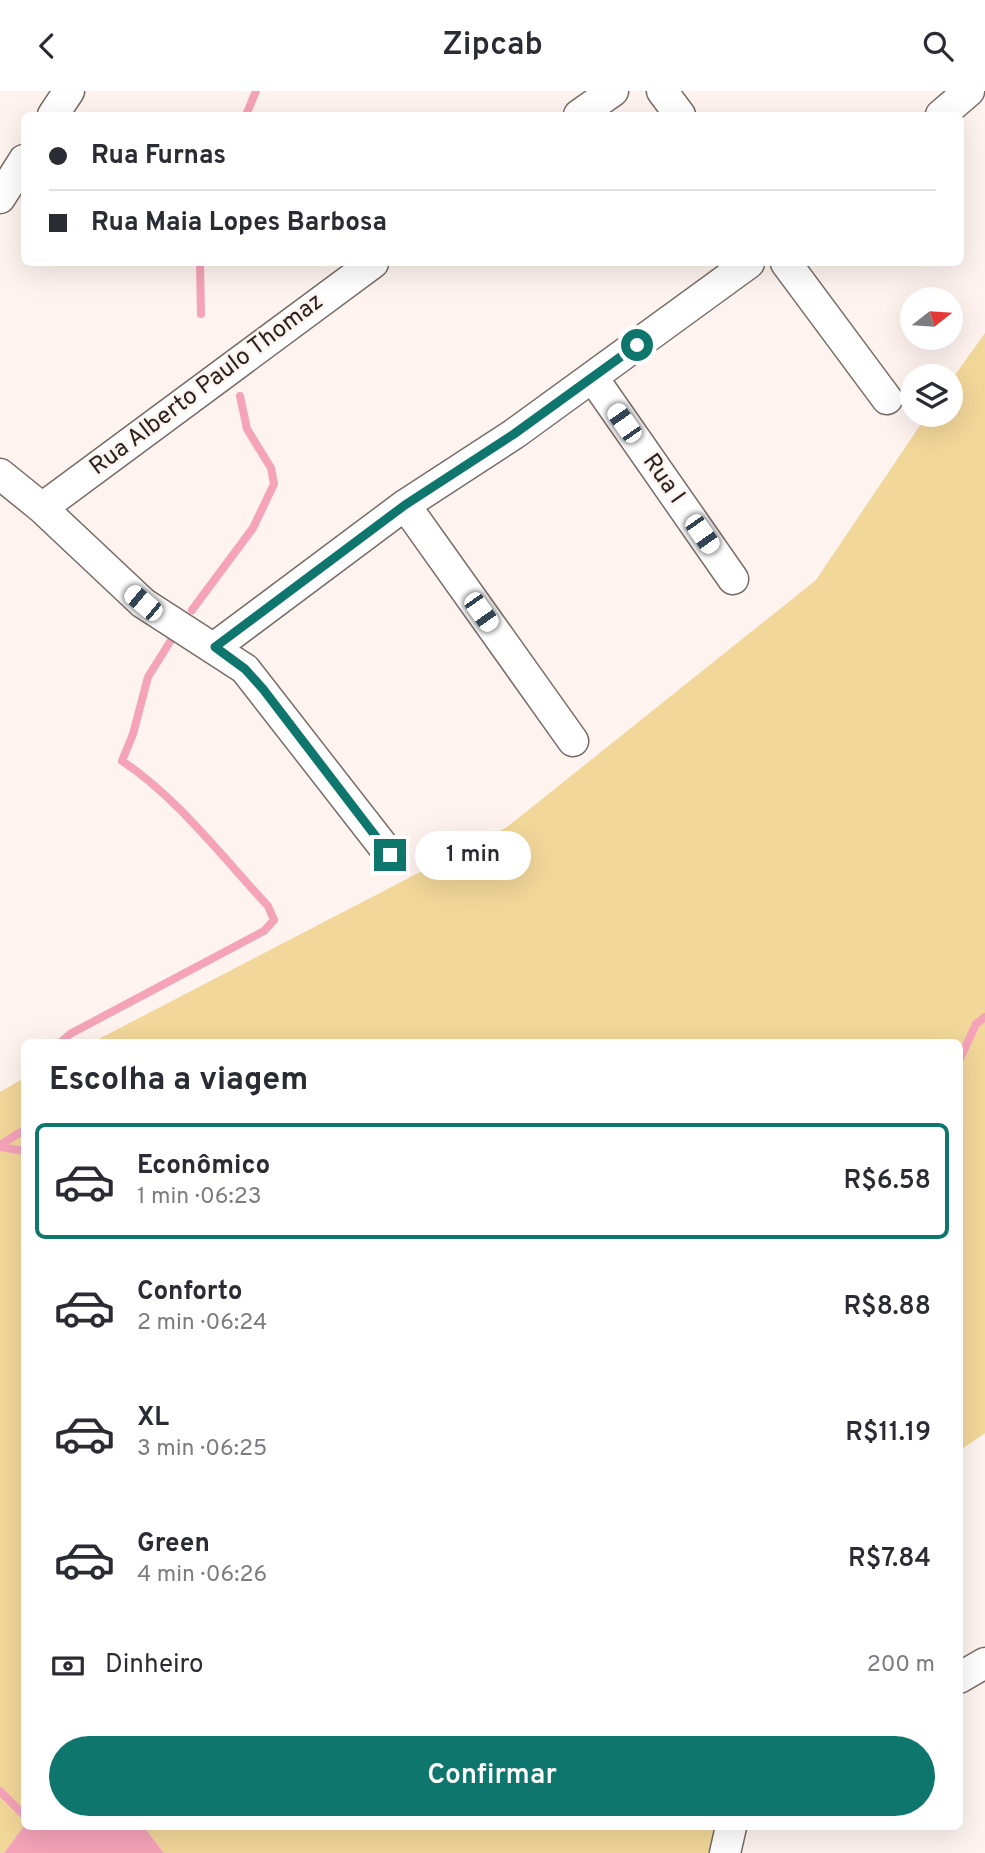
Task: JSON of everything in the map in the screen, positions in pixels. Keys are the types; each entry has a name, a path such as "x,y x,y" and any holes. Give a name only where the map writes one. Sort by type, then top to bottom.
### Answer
{"street":[{"path":"55,112 69,91"},
{"path":"583,112 613,91"},
{"path":"662,91 678,112"},
{"path":"944,112 969,91"},
{"path":"0,157 21,160"},
{"path":"0,198 21,165"},
{"name":"Rua Alberto Paulo Thomaz","path":"42,508 369,266"},
{"path":"215,647 405,505 514,434 745,266"},
{"path":"788,266 887,399"},
{"name":"Rua I","path":"593,378 733,579"},
{"path":"0,474 42,508 143,603 215,647 245,669 390,855"},
{"path":"405,505 573,741"},
{"path":"963,1676 985,1663"},
{"path":"725,1853 730,1830"}],"shaded area":[{"path":"985,333 985,1433 963,1448 963,1039 99,1039 507,827 816,580 919,427 963,427 963,364"},
{"path":"21,1080 21,1830 4,1853 0,1853 0,1092"},
{"path":"21,1830 146,1830 164,1853 4,1853"},
{"path":"146,1830 715,1830 711,1853 164,1853"}],"waterway":[{"path":"247,112 256,91"},
{"path":"200,266 201,314"},
{"path":"192,610 253,528 274,484 271,468 247,429 240,396"},
{"path":"64,1039 264,931 274,920 268,906 199,829 162,792 122,761 133,734 148,677 173,637"},
{"path":"963,1052 976,1024 985,1017"},
{"path":"0,1145 21,1132"},
{"path":"0,1147 21,1150"},
{"path":"0,1791 21,1812"}],"route":[{"path":"390,855 263,689 245,669 215,647 405,505 514,434 637,345"}]}
